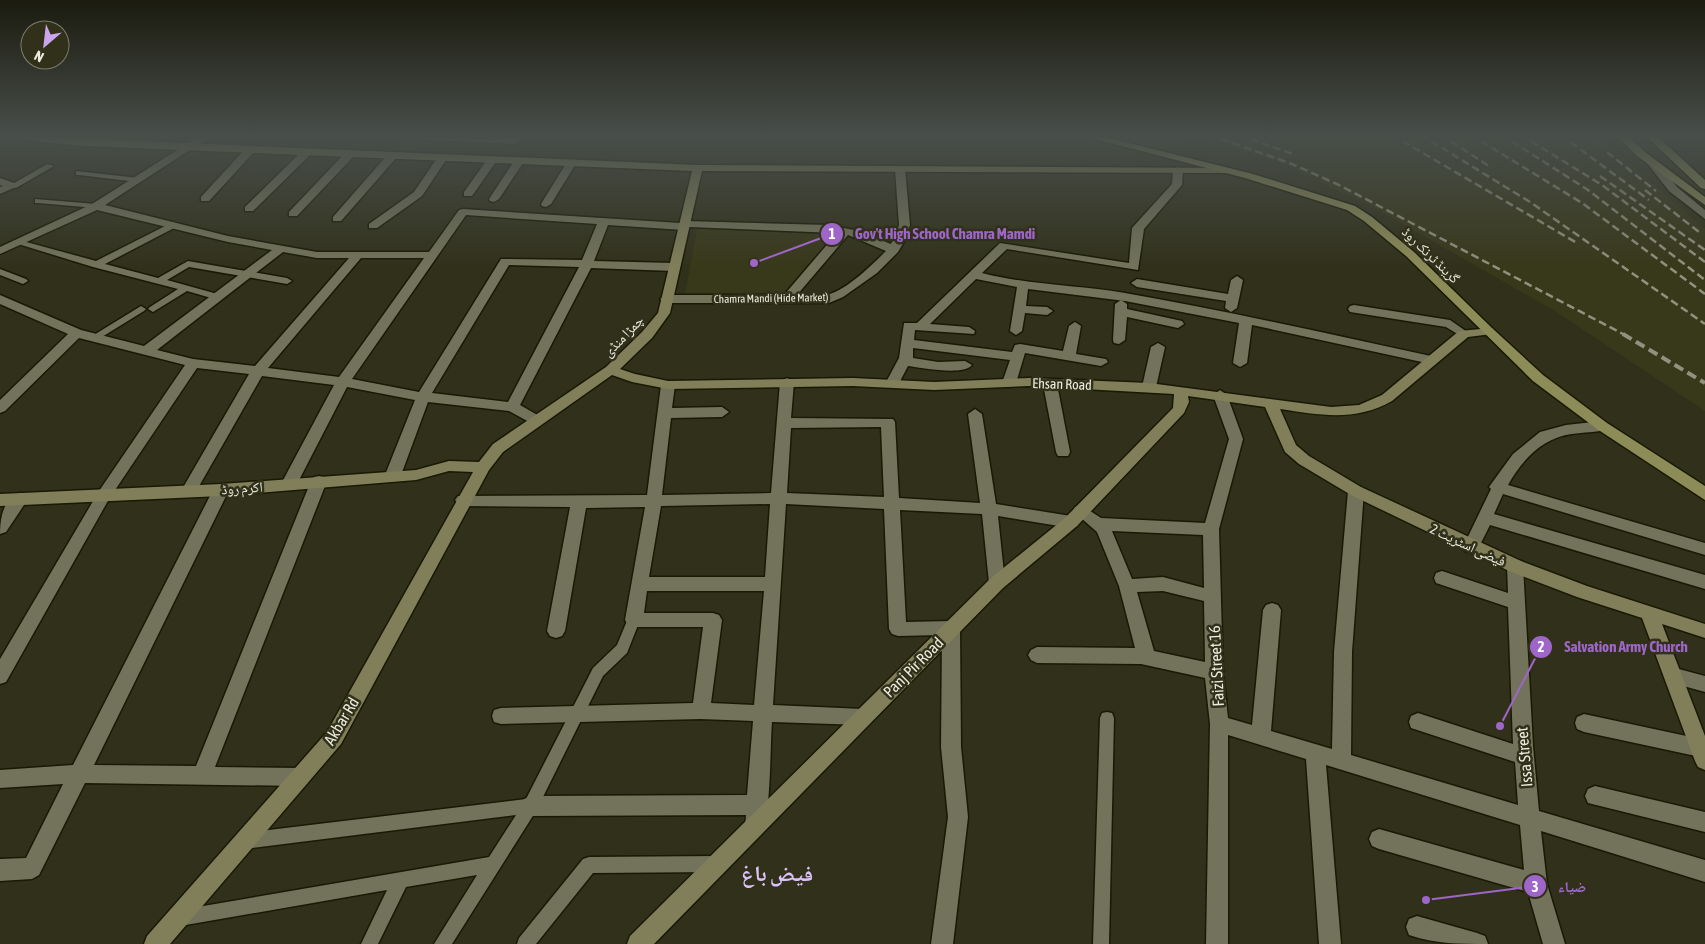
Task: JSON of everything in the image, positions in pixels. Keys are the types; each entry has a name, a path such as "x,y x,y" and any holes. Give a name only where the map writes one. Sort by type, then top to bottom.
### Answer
{"main road":[{"name":"چمڑا منڈی","path":"483,467 498,448 611,370 647,335 664,313 696,179"},
{"name":"گرینڈ ٹرنک روڈ","path":"1258,179 1312,194 1351,208 1368,218 1410,254 1487,331 1538,378 1602,426 1705,494"},
{"path":"1674,179 1701,199"},
{"name":"Ehsan Road","path":"611,370 632,378 668,384 787,382 934,386 1008,383 1149,387 1220,395 1331,412 1360,410 1373,406 1387,398 1430,360 1464,334 1487,331"},
{"name":"Panj Pir Road","path":"638,944 997,583 1076,516 1179,410 1182,402 1181,390"},
{"name":"فیضی اسٹریٹ 2","path":"1271,404 1290,448 1304,460 1356,491 1471,547 1515,566 1705,631"},
{"name":"اکرم روڈ","path":"0,500 221,490 393,475 416,475 449,466 483,467"},
{"name":"Akbar Rd","path":"155,944 334,738 463,500 483,467"},
{"path":"1649,613 1704,752"}],"street":[{"path":"205,199 223,179"},
{"path":"249,209 279,179"},
{"path":"293,214 326,179"},
{"path":"337,218 372,179"},
{"path":"374,226 418,194 428,179"},
{"path":"468,194 479,179"},
{"path":"494,198 507,179"},
{"path":"546,204 561,179"},
{"name":"Chamra Mandi (Hide Market)","path":"666,299 757,300 789,297 829,299 846,292 894,250 904,229 901,179"},
{"path":"920,327 1004,246 1134,267 1138,228 1177,185 1177,179"},
{"path":"1664,179 1672,189 1705,216"},
{"path":"0,251 96,206 138,180"},
{"path":"0,181 13,186"},
{"path":"0,191 13,186"},
{"path":"96,206 228,239 317,254 433,255"},
{"path":"289,484 343,382 463,212 685,226 828,228 845,231 894,250"},
{"path":"512,407 586,265 604,222"},
{"path":"789,297 845,231"},
{"path":"0,238 21,242"},
{"path":"145,352 282,248"},
{"path":"189,491 258,371 359,254"},
{"path":"393,475 422,397 505,260 586,265 674,267"},
{"path":"974,275 1022,285 1122,296 1246,320 1430,360"},
{"path":"1230,317 1237,280"},
{"path":"1137,283 1233,298"},
{"path":"1016,331 1022,285"},
{"path":"1119,340 1122,296"},
{"path":"0,314 6,301 76,333 193,363 343,382 422,397 512,407 536,420"},
{"path":"1019,309 1047,312"},
{"path":"1354,309 1450,324 1464,334"},
{"path":"1121,312 1178,324"},
{"path":"1240,363 1246,320"},
{"path":"892,384 904,361 910,326 969,331"},
{"path":"1069,356 1075,326"},
{"path":"2,405 76,333"},
{"path":"908,343 1017,356"},
{"path":"1149,387 1158,347"},
{"path":"1008,383 1020,348 1101,362"},
{"path":"904,361 938,366 966,364"},
{"path":"0,676 104,495 193,363"},
{"path":"756,826 787,382"},
{"path":"668,384 654,501 634,620 713,620 701,711"},
{"path":"1050,384 1063,452"},
{"name":"Faizi Street 16","path":"1217,944 1219,724 1214,672 1214,597 1211,529 1236,439 1220,395"},
{"path":"664,413 722,412"},
{"path":"974,414 989,508 997,583"},
{"path":"784,423 888,422 898,629 951,628 951,747 958,817 942,944"},
{"path":"1471,547 1486,518 1497,487 1518,460 1546,436 1570,429 1602,426"},
{"path":"202,775 319,481"},
{"path":"1497,487 1704,549"},
{"path":"0,870 32,868 221,490"},
{"path":"1341,760 1343,652 1356,491"},
{"path":"463,500 579,502 779,498 989,508 1076,516 1099,524 1211,529"},
{"path":"0,528 20,499"},
{"path":"556,631 579,502"},
{"path":"1486,518 1705,582"},
{"path":"1099,524 1103,528 1127,586 1147,658"},
{"name":"Issa Street","path":"1515,566 1515,602 1524,756 1536,884 1554,944"},
{"path":"1442,578 1515,602"},
{"path":"640,584 773,584"},
{"path":"1127,586 1162,584 1214,597"},
{"path":"1261,735 1272,610"},
{"path":"1037,655 1147,658 1214,672"},
{"path":"1674,676 1705,684"},
{"path":"501,716 578,712 701,711 863,717"},
{"path":"1418,722 1524,756"},
{"path":"1584,723 1704,752"},
{"path":"1219,724 1261,735 1705,871"},
{"path":"1315,752 1330,944"},
{"path":"0,779 79,774 300,777"},
{"path":"1595,796 1705,822"},
{"path":"530,806 757,805"},
{"path":"1379,839 1536,884"},
{"path":"1417,927 1477,944"}],"lane":[{"path":"13,186 26,179"},
{"path":"130,179 138,180"},
{"path":"38,201 96,206"},
{"path":"96,265 173,224"},
{"path":"21,242 96,265 218,297"},
{"path":"159,281 188,264 287,281"},
{"path":"0,272 22,281"},
{"path":"153,308 184,289"},
{"path":"94,338 141,310"},
{"path":"442,944 530,806 598,672 622,649 634,620"},
{"path":"1101,944 1107,718"},
{"path":"244,841 530,806"},
{"path":"177,918 493,864"},
{"path":"525,944 589,865 717,864"},
{"path":"369,944 401,880"}],"shaded area":[{"path":"1313,179 1648,179 1705,229 1705,411 1555,311 1378,210"},
{"path":"698,224 845,231 789,297 684,299"}],"railway":[{"path":"1326,179 1625,335"},
{"path":"1467,179 1577,243"},
{"path":"1493,179 1530,202 1705,324"},
{"path":"1543,179 1582,203 1705,294"},
{"path":"1571,179 1588,190 1705,280"},
{"path":"1592,179 1705,262"},
{"path":"1604,179 1705,250"},
{"path":"1621,179 1649,200"},
{"path":"1641,179 1656,191"},
{"path":"1645,190 1699,232"},
{"path":"1623,334 1705,383"}],"place":[{"name":"Gov't High School Chamra Mamdi","path":"754,263"},
{"name":"Salvation Army Church","path":"1500,726"},
{"name":"ضیاء","path":"1426,900"}],"district":[{"name":"فیض باغ","path":"777,873"}]}
